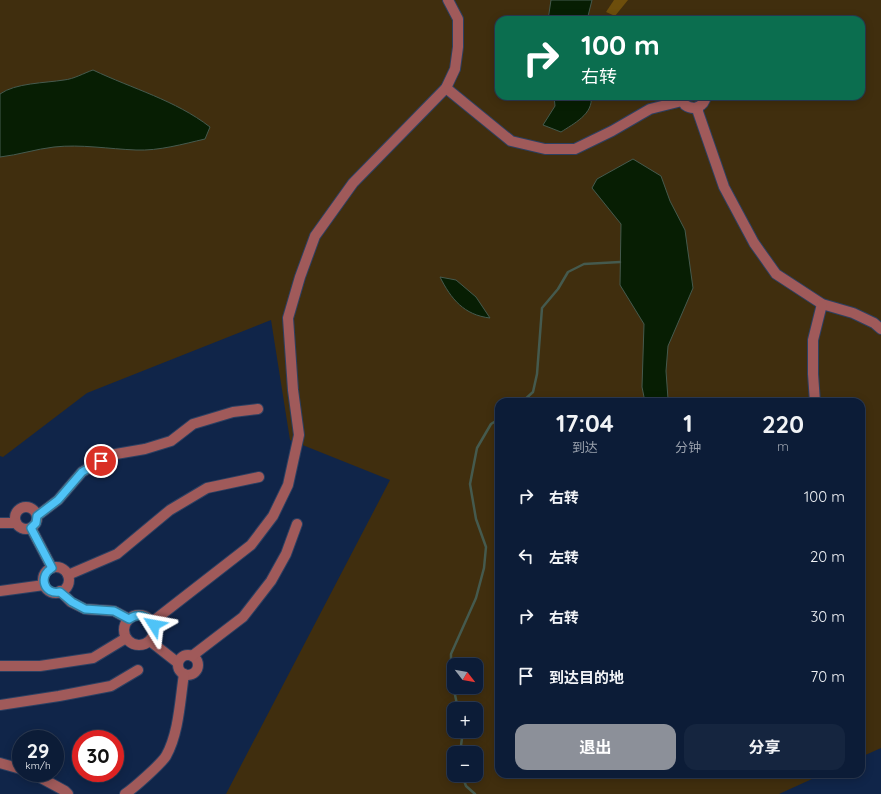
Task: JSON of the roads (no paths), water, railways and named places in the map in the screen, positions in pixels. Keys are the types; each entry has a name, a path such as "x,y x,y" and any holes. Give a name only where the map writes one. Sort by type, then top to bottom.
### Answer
{"street":[{"path":"152,622 250,545 273,516 288,484 299,435 293,390 288,318 300,277 315,236 353,183 446,88 455,69 458,47 458,19 448,0"},
{"path":"446,88 511,141 545,149 575,149 612,131 650,109 678,100"},
{"path":"682,100 689,107 698,107 705,100"},
{"path":"698,107 700,120 724,187 754,243 776,274 822,304 853,313 874,323 881,329"},
{"path":"815,398 813,340 822,304"},
{"path":"37,516 58,500 82,472 110,455 145,449 171,441 193,424 233,412 258,409"},
{"path":"68,575 117,554 170,510 207,488 259,477"},
{"path":"23,507 33,510 37,516 36,523 31,528 24,529 16,523 15,519 17,512 23,507"},
{"path":"0,523 16,523"},
{"path":"192,656 243,617 271,581 286,554 298,524"},
{"path":"31,528 52,568"},
{"path":"60,592 64,590 68,583 68,575 59,567 52,568 45,573 43,581 44,585 49,590 60,592 72,602 85,609 114,611 129,619"},
{"path":"0,591 44,585"},
{"path":"138,615 148,618 152,622 154,630 152,638 146,644 137,645 126,638 124,628 129,619 138,615"},
{"path":"0,666 40,666 93,658 126,638"},
{"path":"150,641 178,663 179,669 184,674 190,674 196,671 198,664 195,658 186,655 178,663"},
{"path":"0,705 60,696 111,686 138,670"},
{"path":"125,794 133,789 165,756 176,726 184,674"},
{"path":"0,763 12,766"},
{"path":"48,782 68,794"}],"waterway":[{"path":"526,398 533,392 537,374 542,308 558,289 568,272 584,264 620,262"},
{"path":"457,702 451,676 451,654 476,598 484,568 486,547 476,519 470,484 477,448 491,424 495,422"},
{"path":"461,746 462,738"},
{"path":"465,782 466,786 475,794"}]}
